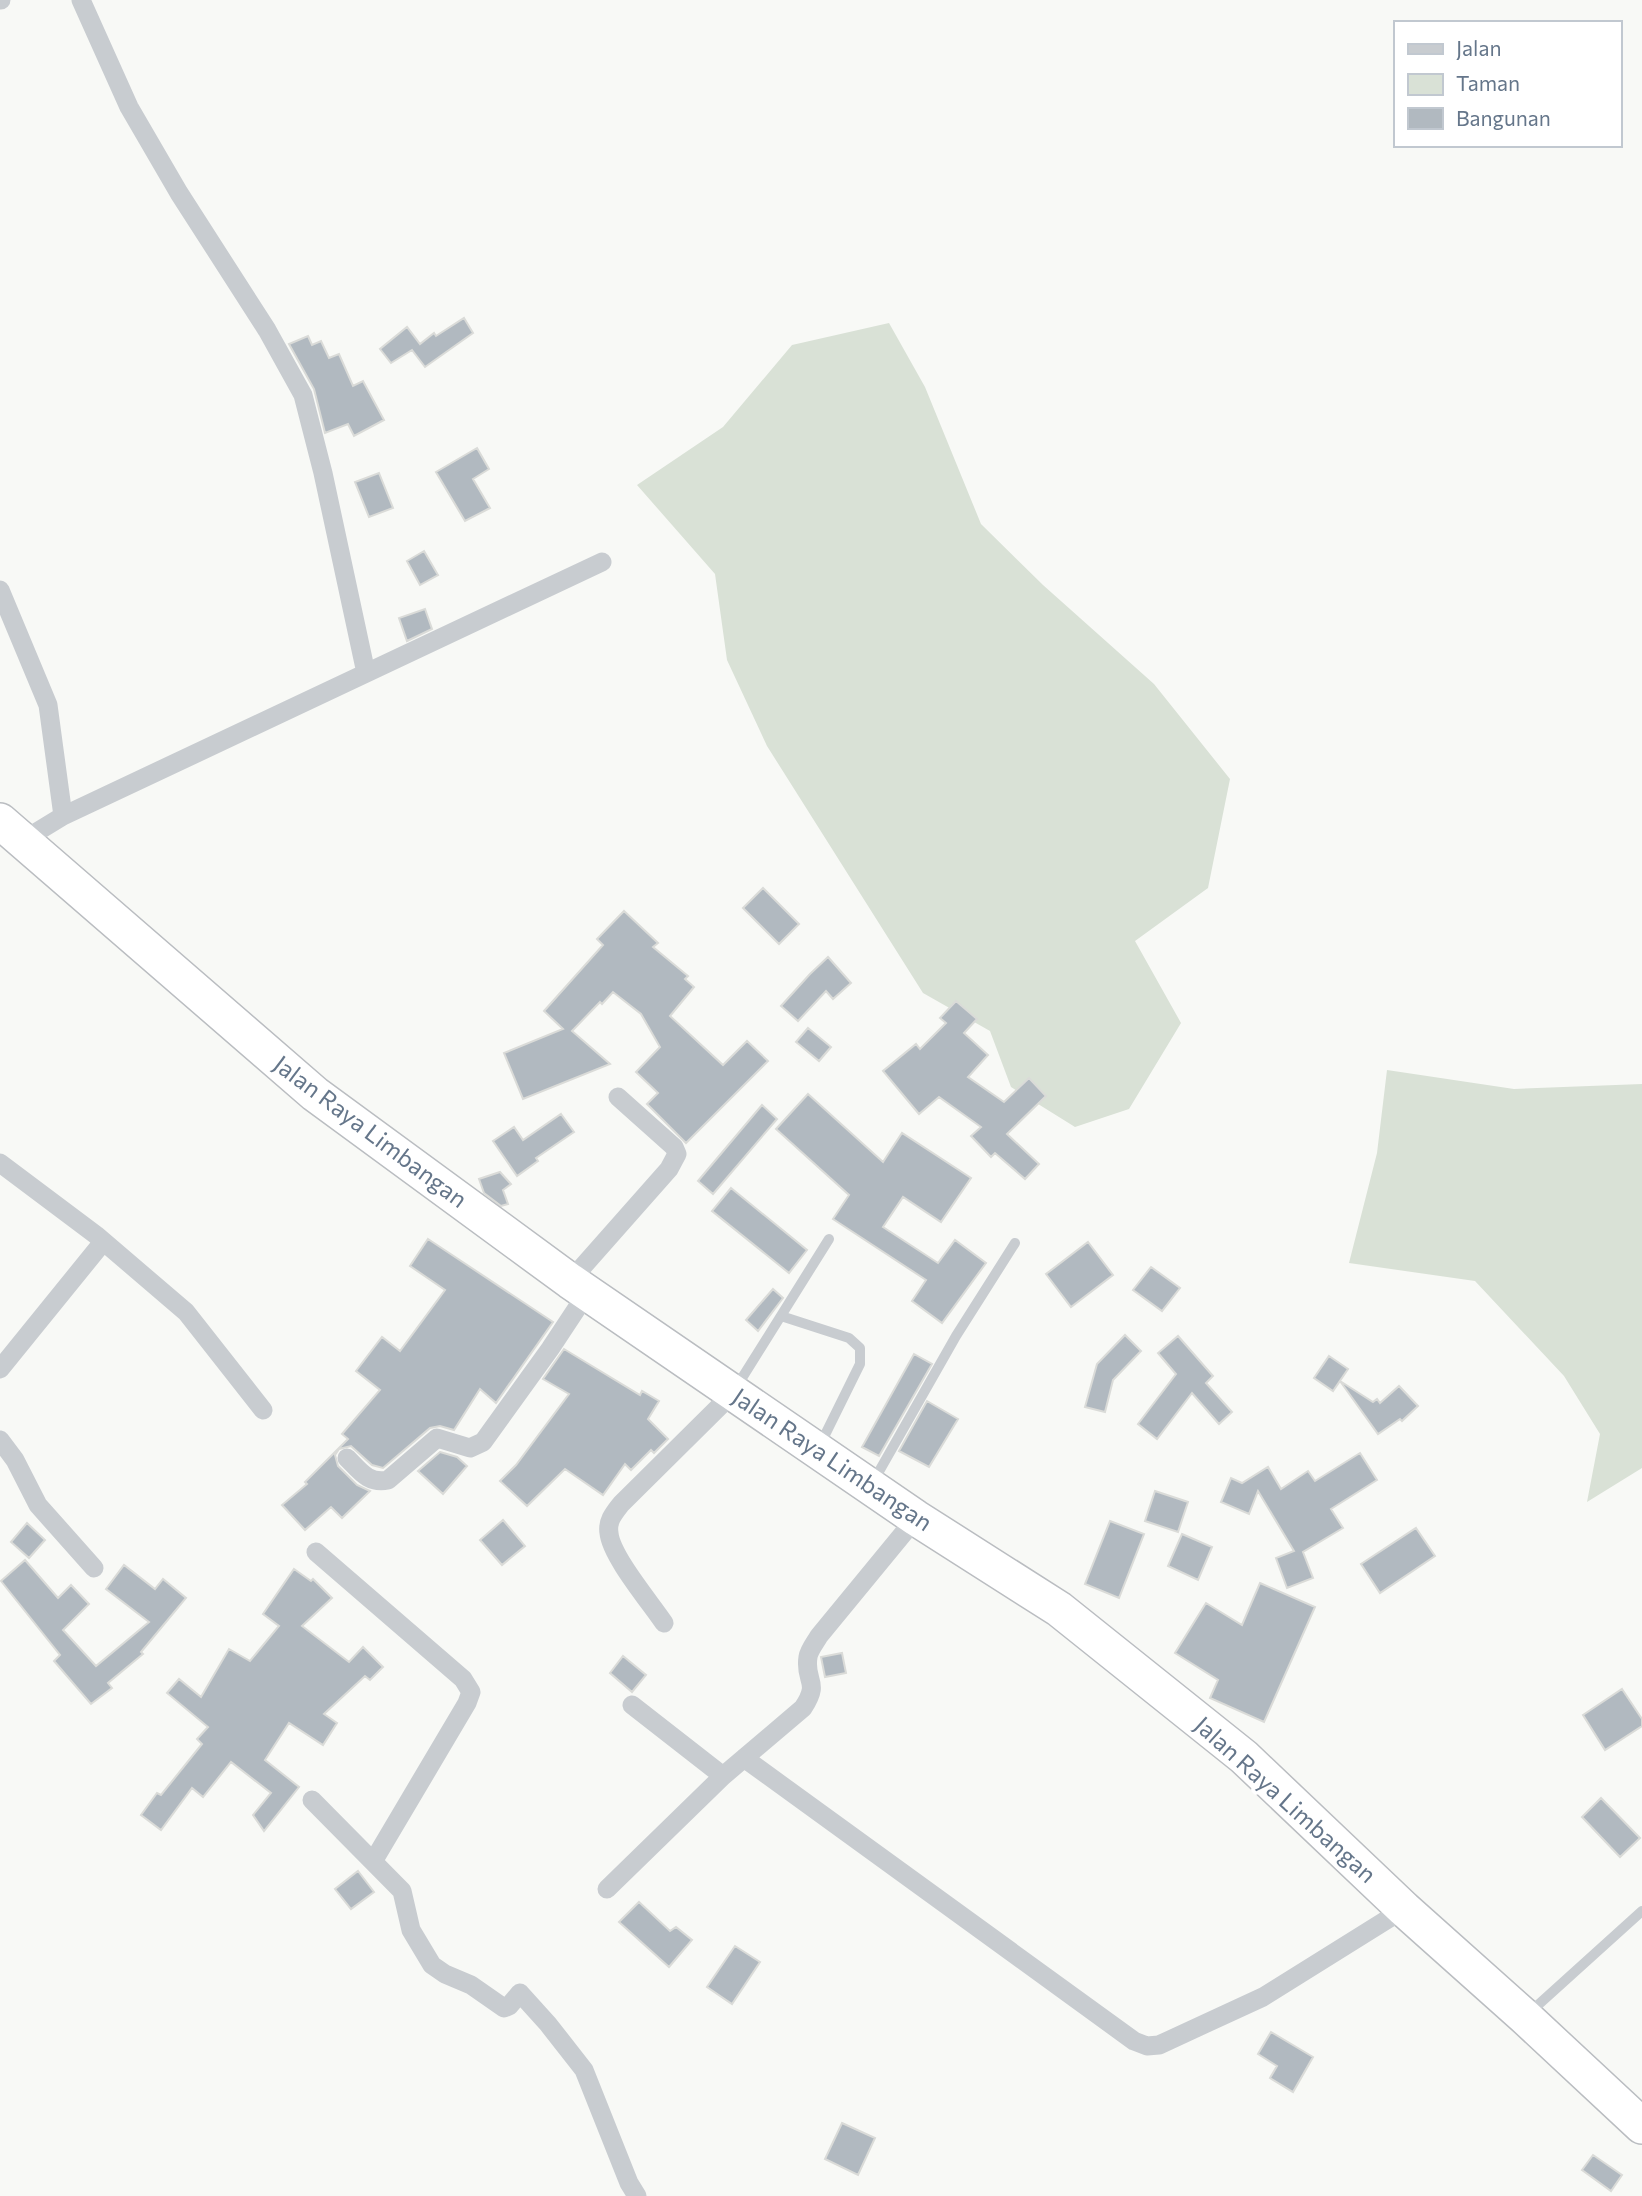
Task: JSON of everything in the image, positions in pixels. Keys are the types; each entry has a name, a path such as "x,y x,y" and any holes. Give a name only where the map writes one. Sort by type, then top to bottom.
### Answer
{"highway":[{"name":"Jalan Raya Limbangan","path":"7,829 315,1094 579,1287 916,1518 1059,1609 1107,1647 1244,1757 1404,1909 1642,2126"}],"street":[{"path":"81,0 129,107 178,192 267,330 303,396 323,473 366,673"},
{"path":"7,829 63,816 602,562"},
{"path":"0,590 48,705 63,816"},
{"path":"347,1458 365,1477 380,1482 388,1480 438,1438 470,1448 483,1442 550,1349 579,1287 677,1154 674,1147 618,1097"},
{"path":"0,1163 103,1242 186,1312 263,1410"},
{"path":"0,1369 103,1242"},
{"path":"664,1623 614,1550 608,1533 610,1519 621,1504 733,1393"},
{"path":"0,1440 15,1460 38,1505 94,1568"},
{"path":"607,1889 723,1776 803,1708 812,1695 813,1686 807,1669 808,1654 819,1636 916,1518"},
{"path":"316,1552 463,1679 471,1692 374,1860"},
{"path":"632,1705 723,1776"},
{"path":"744,1758 1134,2040 1147,2046 1158,2045 1263,1997 1404,1909"},
{"path":"312,1800 402,1891 411,1930 432,1965 471,1985 504,2008 509,2006 518,1993 522,1994 567,2048 586,2074 629,2183 637,2196"}],"lane":[{"path":"733,1393 830,1239"},
{"path":"871,1486 945,1353 1015,1243"},
{"path":"781,1316 849,1338 860,1348 860,1364 818,1449"},
{"path":"1525,2017 1642,1911"}],"green space":[{"path":"889,323 925,387 981,524 1043,585 1154,684 1230,779 1208,888 1135,941 1181,1023 1129,1109 1075,1127 1011,1087 990,1031 923,993 767,746 727,660 715,574 637,485 723,427 792,345"},
{"path":"1387,1070 1514,1089 1642,1084 1642,1468 1587,1502 1600,1434 1564,1376 1475,1281 1349,1263 1377,1153"}],"building":[{"path":"464,318 473,333 425,367 412,350 391,363 380,349 407,327 420,344 434,333 436,336"},
{"path":"308,336 312,345 321,341 329,358 339,354 353,386 363,381 384,420 354,436 348,424 325,433 314,389 289,344"},
{"path":"477,448 489,469 473,479 490,508 465,521 436,472"},
{"path":"379,473 393,508 369,517 355,482"},
{"path":"424,551 438,575 420,585 407,561"},
{"path":"425,609 432,629 407,641 399,618"},
{"path":"763,888 799,924 779,944 743,908"},
{"path":"624,911 658,943 653,947 688,976 685,979 694,987 670,1016 723,1065 747,1041 768,1061 686,1143 647,1104 658,1093 636,1072 660,1047 641,1014 613,992 572,1031 610,1064 523,1099 504,1053 563,1029 544,1011 603,945 597,939"},
{"path":"828,957 851,983 833,999 826,991 798,1021 781,1006"},
{"path":"956,1001 977,1019 964,1033 988,1055 968,1077 1004,1102 1029,1078 1046,1096 1007,1134 1039,1164 1025,1179 995,1153 991,1157 971,1136 981,1127 939,1097 919,1114 883,1071 916,1044 920,1049 946,1023 940,1018"},
{"path":"808,1028 831,1047 819,1061 796,1042"},
{"path":"808,1094 883,1162 902,1133 971,1178 941,1222 903,1197 883,1227 938,1263 955,1240 986,1263 942,1323 912,1301 926,1280 833,1219 849,1195 776,1129"},
{"path":"762,1105 777,1119 713,1194 698,1181"},
{"path":"561,1114 574,1132 536,1158 538,1161 517,1176 493,1141 514,1127 523,1140"},
{"path":"500,1172 511,1184 503,1190 508,1204 501,1206 484,1193 479,1179"},
{"path":"731,1188 807,1250 789,1273 712,1211"},
{"path":"428,1239 553,1322 496,1403 480,1389 454,1430 440,1426 430,1428 383,1468 372,1465 351,1446 339,1449 335,1455 338,1466 357,1485 370,1491 342,1518 331,1507 305,1530 282,1505 307,1484 305,1482 348,1439 342,1434 380,1390 356,1371 382,1337 400,1351 445,1290 410,1266"},
{"path":"1088,1242 1113,1275 1071,1307 1046,1274"},
{"path":"1151,1267 1180,1288 1162,1311 1133,1290"},
{"path":"773,1289 783,1298 758,1331 746,1320"},
{"path":"1125,1335 1141,1351 1113,1380 1105,1412 1085,1407 1097,1364"},
{"path":"1178,1336 1213,1376 1206,1383 1232,1412 1219,1424 1192,1393 1157,1439 1138,1424 1176,1374 1158,1353"},
{"path":"564,1349 640,1395 642,1391 659,1401 648,1419 668,1439 654,1453 651,1450 631,1470 625,1464 603,1495 565,1469 527,1506 500,1481 516,1465 569,1394 543,1379"},
{"path":"914,1354 932,1364 879,1456 862,1447"},
{"path":"1329,1356 1348,1369 1333,1391 1314,1378"},
{"path":"1340,1381 1373,1402 1377,1399 1380,1403 1399,1386 1418,1406 1402,1421 1400,1419 1378,1434"},
{"path":"927,1401 958,1419 929,1467 899,1451"},
{"path":"440,1452 457,1457 467,1466 443,1494 418,1471"},
{"path":"1360,1453 1377,1480 1331,1509 1343,1528 1303,1552 1313,1578 1287,1588 1276,1558 1294,1551 1258,1491 1249,1514 1221,1502 1231,1478 1242,1483 1268,1467 1281,1489 1308,1471 1315,1481"},
{"path":"1155,1491 1188,1502 1178,1532 1145,1521"},
{"path":"503,1520 525,1546 502,1565 480,1540"},
{"path":"1110,1521 1144,1534 1119,1598 1085,1584"},
{"path":"27,1523 45,1540 29,1558 11,1542"},
{"path":"1416,1528 1435,1556 1380,1593 1361,1564"},
{"path":"1182,1534 1212,1547 1198,1580 1168,1566"},
{"path":"25,1560 58,1598 71,1585 89,1604 63,1630 96,1666 149,1622 106,1589 124,1565 155,1589 163,1579 186,1598 141,1652 143,1654 108,1683 112,1688 91,1704 54,1661 60,1655 1,1581"},
{"path":"294,1569 311,1581 313,1579 332,1598 302,1626 349,1662 363,1647 383,1667 370,1680 365,1676 324,1714 337,1723 323,1745 289,1723 265,1760 299,1787 264,1831 253,1815 271,1793 231,1762 203,1797 192,1788 161,1830 141,1815 157,1793 161,1795 202,1744 197,1739 208,1727 167,1693 179,1679 201,1697 229,1649 250,1661 279,1626 263,1614"},
{"path":"1260,1583 1315,1607 1264,1722 1210,1698 1218,1680 1175,1653 1206,1603 1242,1625"},
{"path":"842,1653 846,1673 825,1677 821,1657"},
{"path":"623,1656 646,1675 632,1692 610,1673"},
{"path":"1622,1689 1642,1719 1642,1726 1605,1750 1583,1715"},
{"path":"1601,1798 1640,1838 1620,1857 1582,1817"},
{"path":"358,1871 374,1892 351,1909 335,1889"},
{"path":"639,1902 670,1931 676,1927 692,1940 669,1967 619,1922"},
{"path":"735,1946 760,1962 732,2004 707,1987"},
{"path":"1271,2032 1313,2057 1293,2092 1270,2078 1277,2066 1258,2054"},
{"path":"842,2123 875,2138 858,2175 825,2159"},
{"path":"1593,2155 1622,2175 1611,2191 1582,2170"}]}
